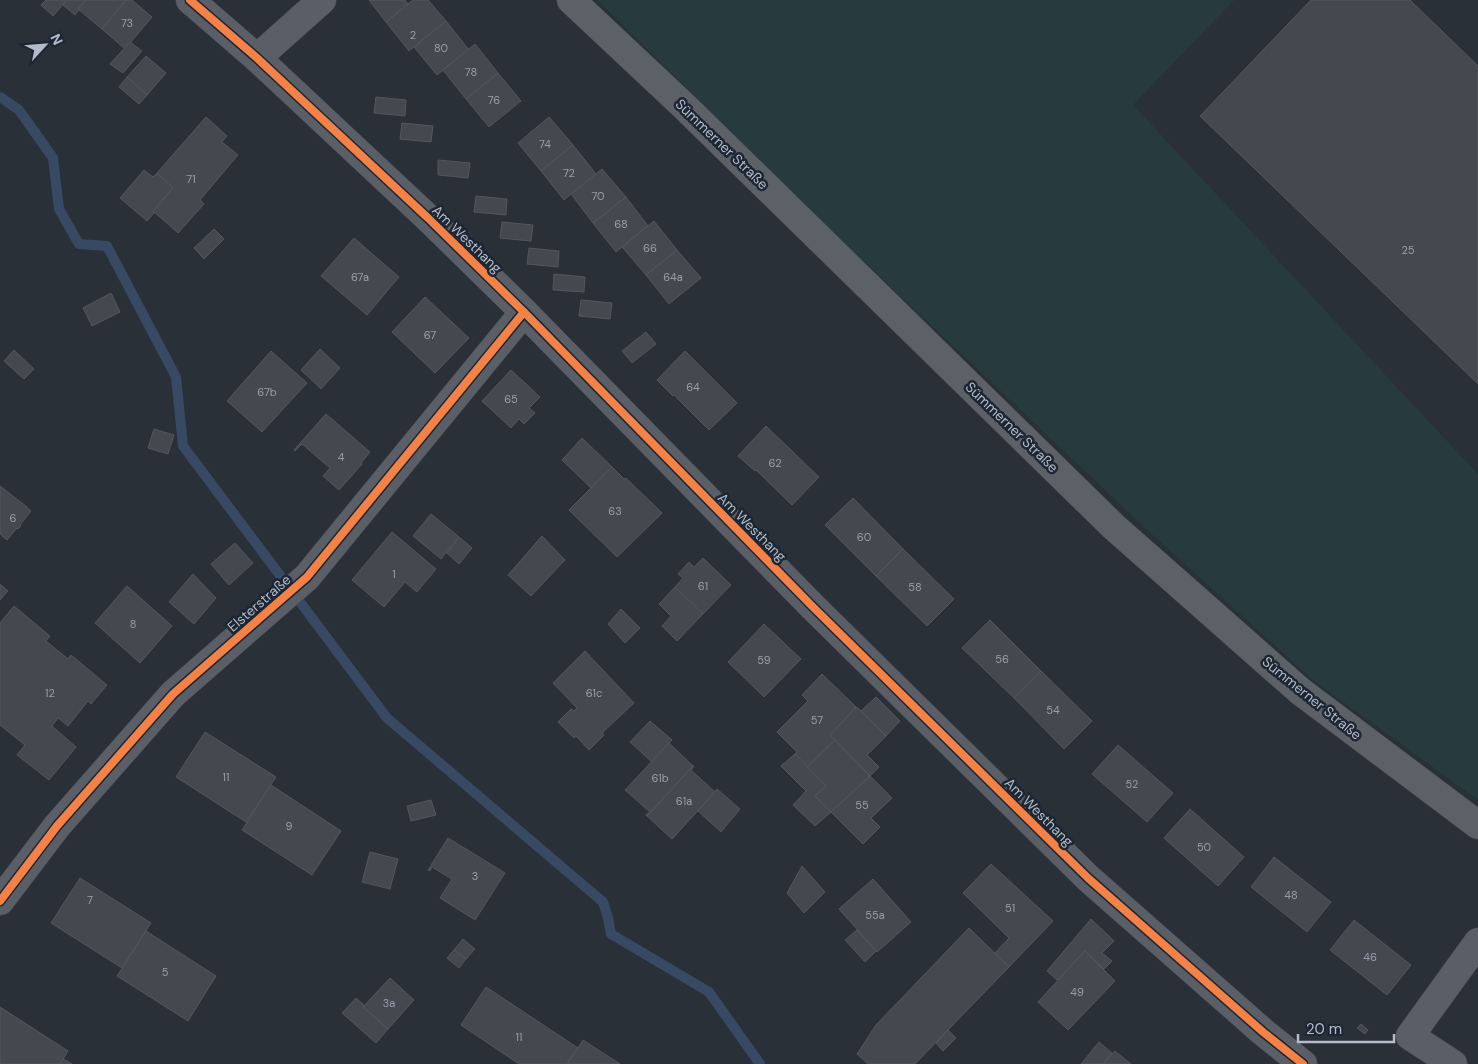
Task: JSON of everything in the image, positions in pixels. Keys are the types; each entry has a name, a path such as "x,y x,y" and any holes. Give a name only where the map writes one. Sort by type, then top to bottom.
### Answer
{"main road":[{"name":"Sümmerner Straße","path":"570,0 692,114 1113,526 1300,691 1478,825"}],"street":[{"name":"Am Westhang","path":"190,0 257,58 428,218 524,312 806,600 1088,878 1263,1032 1303,1064"},
{"path":"257,58 322,0"},
{"name":"Elsterstraße","path":"0,901 57,826 173,694 307,577 524,312"},
{"path":"1453,1064 1410,1036 1478,942"}],"green space":[{"path":"597,0 1234,0 1133,105 1478,474 1478,800 1313,680 1145,528 838,237"}],"building":[{"path":"46,0 67,0 53,16 41,5"},
{"path":"67,0 86,0 75,15 63,5"},
{"path":"86,0 126,0 102,29 78,9"},
{"path":"126,0 132,0 152,17 125,49 102,29"},
{"path":"369,0 405,0 408,4 386,22"},
{"path":"413,0 428,0 446,21 409,51 386,22"},
{"path":"1311,0 1410,0 1478,66 1478,384 1200,116"},
{"path":"446,21 469,50 437,75 414,47"},
{"path":"130,42 142,51 123,73 110,64"},
{"path":"475,44 498,73 466,99 443,70"},
{"path":"146,56 166,73 147,95 127,77"},
{"path":"498,73 521,101 489,127 466,99"},
{"path":"127,77 147,95 139,104 119,87"},
{"path":"376,97 406,100 405,116 374,113"},
{"path":"206,117 227,136 222,142 238,155 200,200 204,204 178,233 153,211 173,188 157,173"},
{"path":"549,117 573,145 541,171 518,143"},
{"path":"402,123 433,126 431,142 400,139"},
{"path":"573,145 596,174 564,200 541,171"},
{"path":"438,160 470,163 468,178 438,175"},
{"path":"602,169 626,197 593,223 571,194"},
{"path":"144,170 153,177 157,173 173,188 147,221 120,198"},
{"path":"476,196 507,199 506,215 474,212"},
{"path":"626,197 648,226 616,252 593,223"},
{"path":"654,221 677,250 646,275 622,247"},
{"path":"502,222 533,225 531,241 500,238"},
{"path":"214,229 224,239 204,259 194,248"},
{"path":"354,238 399,277 367,315 321,276"},
{"path":"529,248 559,251 558,267 527,264"},
{"path":"677,250 701,278 669,304 646,275"},
{"path":"554,274 585,277 584,292 553,290"},
{"path":"111,293 120,312 92,326 83,308"},
{"path":"425,297 469,338 435,373 392,332"},
{"path":"581,300 612,303 610,319 579,316"},
{"path":"646,332 656,344 632,363 622,351"},
{"path":"320,349 340,368 321,389 301,370"},
{"path":"14,350 34,369 24,379 4,361"},
{"path":"271,351 307,383 262,432 227,401"},
{"path":"685,351 737,403 709,430 657,380"},
{"path":"511,370 540,397 529,408 535,413 524,424 519,419 511,428 482,401"},
{"path":"326,414 370,452 339,490 323,476 330,468 302,444 294,450"},
{"path":"766,426 819,477 792,505 756,470 738,456"},
{"path":"154,429 174,435 168,454 148,448"},
{"path":"582,438 612,467 591,488 562,460"},
{"path":"612,467 662,513 617,557 569,510"},
{"path":"0,486 31,511 21,526 7,540 0,534"},
{"path":"853,498 903,549 876,576 825,525"},
{"path":"431,514 459,537 441,559 413,536"},
{"path":"392,532 436,569 417,592 405,582 384,607 352,580"},
{"path":"542,536 565,560 531,596 508,575"},
{"path":"459,537 472,548 459,564 447,553"},
{"path":"235,543 253,563 229,585 211,564"},
{"path":"903,549 954,599 927,626 876,576"},
{"path":"703,558 731,585 703,614 675,587 683,578 678,574 689,562 694,567"},
{"path":"193,574 216,598 194,624 169,602"},
{"path":"0,584 8,591 0,600"},
{"path":"127,586 172,626 140,663 95,623"},
{"path":"675,587 703,614 677,641 662,626 671,616 659,604"},
{"path":"14,606 50,636 46,641 68,659 71,655 107,685 91,704 88,701 68,726 58,718 52,726 76,747 49,780 17,755 25,745 0,725 0,623"},
{"path":"621,609 640,628 625,643 608,624"},
{"path":"990,620 1041,671 1014,698 962,648"},
{"path":"764,624 801,659 764,697 728,662"},
{"path":"585,651 634,703 602,733 604,735 589,750 576,736 574,738 558,722 571,709 574,711 577,708 553,683"},
{"path":"1041,671 1092,721 1064,749 1014,698"},
{"path":"822,674 856,707 830,735 835,740 807,767 795,754 797,752 777,732 808,701 802,695"},
{"path":"876,697 900,721 886,736 861,711"},
{"path":"857,707 886,736 867,755 879,767 870,776 830,735"},
{"path":"650,721 672,740 652,762 630,742"},
{"path":"205,732 276,777 246,822 176,777"},
{"path":"835,740 870,776 831,812 815,796 826,786 807,767"},
{"path":"669,743 693,766 647,816 650,812 625,790"},
{"path":"1118,745 1173,793 1147,822 1092,774"},
{"path":"795,754 826,786 815,796 831,812 815,826 793,805 806,791 781,766"},
{"path":"693,766 691,770 715,792 672,839 647,816"},
{"path":"870,776 892,798 871,818 880,827 863,844 831,812"},
{"path":"271,785 341,831 312,875 242,830"},
{"path":"717,789 740,809 721,832 698,811"},
{"path":"431,800 436,815 411,821 407,806"},
{"path":"1190,809 1244,857 1218,886 1164,838"},
{"path":"448,838 505,873 475,920 440,898 452,879 432,867 430,871 428,870"},
{"path":"370,852 398,859 390,889 362,882"},
{"path":"1274,857 1331,902 1307,932 1251,887"},
{"path":"991,864 1053,921 1009,967 994,954 1009,938 963,893"},
{"path":"802,866 825,892 804,913 787,893"},
{"path":"80,878 151,923 122,968 51,923"},
{"path":"873,879 911,922 877,952 839,909"},
{"path":"1091,919 1114,941 1102,953 1112,961 1104,969 1085,951 1057,980 1047,971"},
{"path":"1354,920 1411,965 1387,995 1330,950"},
{"path":"969,928 1009,967 915,1064 868,1064 857,1054 876,1025"},
{"path":"857,930 876,951 865,962 845,940"},
{"path":"146,931 216,976 188,1021 117,976"},
{"path":"463,939 475,949 466,959 454,950"},
{"path":"454,950 466,959 459,968 447,958"},
{"path":"1085,951 1115,981 1068,1030 1038,1002"},
{"path":"390,978 414,1000 388,1029 363,1007"},
{"path":"486,987 578,1048 567,1064 519,1064 461,1025"},
{"path":"356,998 364,1005 363,1007 388,1029 376,1043 342,1013"},
{"path":"0,1007 68,1051 60,1064 0,1064"},
{"path":"1361,1024 1368,1030 1365,1034 1357,1028"},
{"path":"948,1030 956,1038 943,1051 936,1043"},
{"path":"583,1040 620,1064 567,1064"},
{"path":"1099,1042 1112,1053 1103,1064 1081,1064"},
{"path":"1115,1051 1131,1064 1103,1064"},
{"path":"63,1059 72,1064 60,1064"}],"waterway":[{"path":"0,97 19,110 53,158 59,209 79,244 107,246 176,377 183,446 387,718 603,902 611,934 709,992 760,1064"}],"cycle path":[{"path":"190,0 257,58 428,218 524,312 813,607 1088,878 1263,1032 1303,1064"},
{"path":"0,901 57,826 173,694 307,577 524,312"}]}
